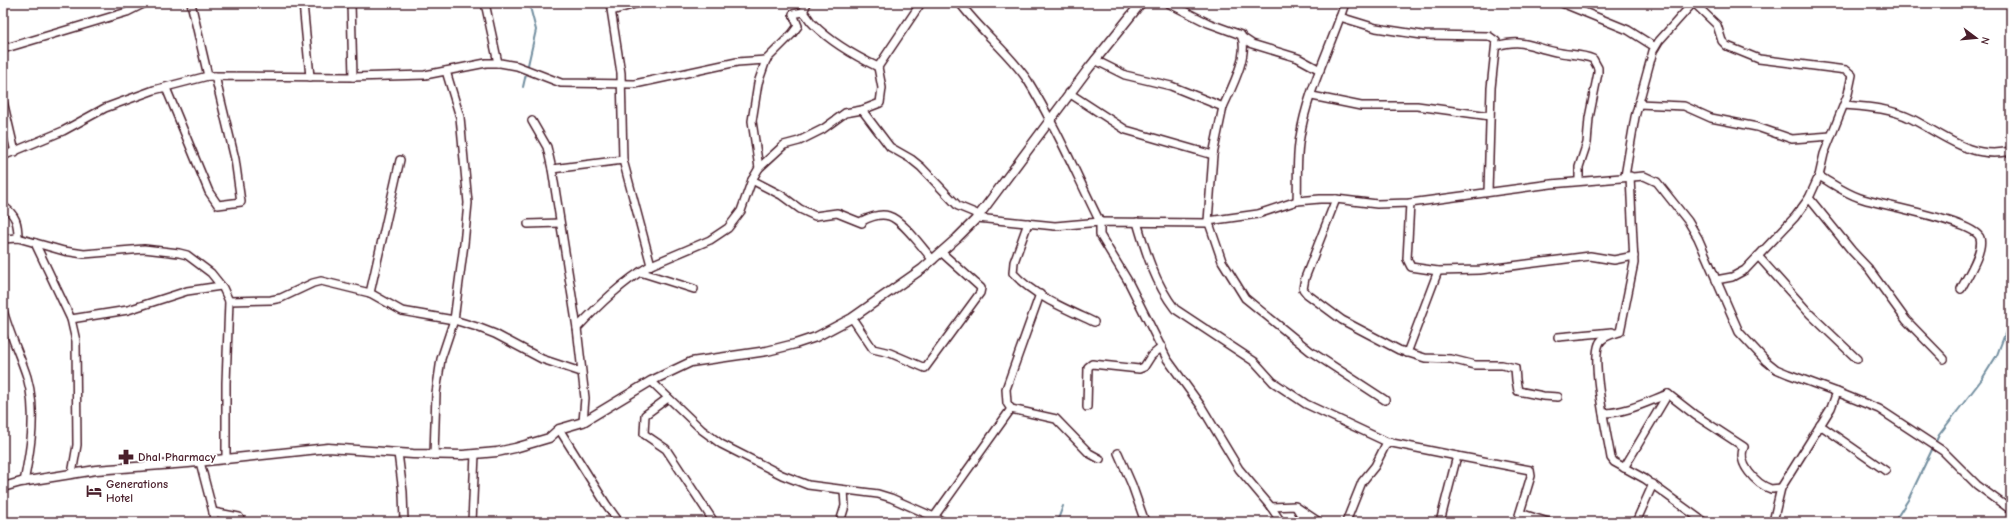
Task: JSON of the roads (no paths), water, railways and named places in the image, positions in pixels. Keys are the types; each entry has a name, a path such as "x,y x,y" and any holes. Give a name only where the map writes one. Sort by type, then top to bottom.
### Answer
{"street":[{"path":"3,49 127,12 145,3"},
{"path":"166,88 209,192 218,205 241,202 235,159 191,3"},
{"path":"303,3 310,77"},
{"path":"351,3 353,77"},
{"path":"485,3 498,63"},
{"path":"610,3 622,84 623,160 651,265"},
{"path":"612,11 638,3"},
{"path":"577,328 603,301 640,272 651,265 710,240 728,228 741,211 752,180 760,168 784,145 799,141 823,129 845,113 862,110 880,103 882,88 878,67 921,3"},
{"path":"960,3 972,20 995,43 1027,80 1100,222 1100,235 1128,281 1167,359 1201,406 1239,469 1271,507 1281,522"},
{"path":"3,487 24,482 113,468 200,462 328,448 434,455 497,452 550,438 560,429 582,422 651,381 691,362 739,356 795,344 816,337 852,318 942,253 976,218 1069,93 1141,3"},
{"path":"1168,3 1208,23 1240,33 1243,38 1252,44 1298,58 1320,70"},
{"path":"1297,201 1298,150 1300,135 1320,70 1345,3"},
{"path":"1562,3 1628,30 1655,47"},
{"path":"1620,332 1630,286 1634,256 1628,176 1638,104 1655,47 1666,32 1693,3 1717,25 1722,41 1727,46 1759,59 1850,72 1852,80 1844,105 1824,154 1819,176 1808,198 1795,217 1745,270 1732,277 1716,280"},
{"path":"760,168 752,121 758,83 766,60 798,26 793,14 807,6 812,24 857,57 878,67"},
{"path":"1340,18 1376,28 1422,35 1489,36 1496,41 1491,88 1488,192"},
{"path":"1243,38 1242,56 1239,69 1223,107 1213,155 1208,222 1222,261 1245,298 1310,351 1385,400"},
{"path":"1496,46 1512,42 1522,42 1557,52 1579,55 1593,59 1598,68 1598,73 1590,118 1588,143 1579,167 1579,181"},
{"path":"3,156 63,131 105,108 166,88 211,76 353,77 425,75 498,63 517,66 561,83 635,84 682,72 707,69 737,62 766,60"},
{"path":"1095,60 1125,75 1171,86 1223,107"},
{"path":"434,455 436,392 440,366 454,320 468,203 460,117 446,71"},
{"path":"1069,93 1126,130 1213,155"},
{"path":"1312,96 1361,106 1417,106 1490,116"},
{"path":"3,101 15,152"},
{"path":"1638,104 1684,106 1710,118 1757,127 1792,139 1831,136"},
{"path":"1844,105 1873,107 1892,112 1912,119 1943,138 1988,154 2010,151"},
{"path":"862,110 890,147 911,159 921,167 958,206 975,213 976,218"},
{"path":"532,121 547,147 552,169 577,328 585,398 582,422"},
{"path":"370,293 400,160"},
{"path":"552,169 623,160"},
{"path":"976,218 1055,226 1100,222 1208,222 1258,214 1297,201 1336,199 1377,204 1410,204 1488,192 1579,181 1628,176 1644,176 1657,182 1670,197 1698,238 1739,332 1766,361 1776,369 1879,409 1943,451 1977,485 2011,510"},
{"path":"1819,176 1861,199 1932,217 1968,228 1975,232 1980,236 1981,242 1977,258 1961,289"},
{"path":"752,180 781,195 800,209 815,216 837,213 862,224 862,221 871,217 883,215 892,218 902,225 932,260"},
{"path":"1808,198 1821,211 1852,252 1869,268 1906,320 1944,359"},
{"path":"1336,199 1305,278 1303,289 1307,294 1342,320 1407,353 1425,358 1451,360 1475,365 1502,365 1515,368 1518,391 1543,396 1558,396"},
{"path":"1410,204 1406,259 1408,264 1411,266 1438,271 1480,270 1590,256 1614,260 1634,256"},
{"path":"3,206 12,212 18,224 18,238"},
{"path":"1137,222 1148,262 1167,299 1175,309 1255,362 1273,382 1296,398 1390,442 1530,470 1532,476 1517,522"},
{"path":"528,224 560,223"},
{"path":"1028,223 1014,262 1013,273 1021,282 1040,294 1094,322"},
{"path":"3,239 18,238 64,251 91,254 144,249 179,253 187,255 211,273 221,286 228,301 226,458"},
{"path":"35,242 42,260 71,319 76,341 77,445 72,474"},
{"path":"42,260 50,247"},
{"path":"852,318 873,349 890,353 925,368 980,293 981,288 942,253"},
{"path":"1758,256 1810,314 1857,359"},
{"path":"1407,353 1438,271"},
{"path":"640,272 694,289"},
{"path":"228,301 271,300 281,298 313,283 321,281 370,293 402,312 454,320 494,334 542,359 581,372"},
{"path":"71,319 128,310 187,290 221,286"},
{"path":"1040,294 1006,389 1007,403 1011,409 1056,419 1090,453 1100,459"},
{"path":"3,310 27,377 33,410 31,450 24,482"},
{"path":"1558,337 1620,332"},
{"path":"1620,332 1602,339 1597,353 1598,383 1611,458 1614,462 1653,484 1704,522"},
{"path":"1088,407 1088,367 1092,364 1139,369 1144,367 1151,356 1162,347"},
{"path":"651,381 668,398 721,444 741,456 808,486 878,494 934,516 944,522"},
{"path":"1773,522 1781,488 1831,408 1837,392"},
{"path":"1604,412 1614,413 1625,410 1668,394"},
{"path":"1624,468 1668,394"},
{"path":"1668,394 1696,415 1744,447 1742,451 1743,461 1750,475 1771,489 1781,488"},
{"path":"668,398 644,415 644,434 666,449 714,522"},
{"path":"927,522 934,516 1011,409"},
{"path":"1820,425 1886,471"},
{"path":"560,429 606,504 619,522"},
{"path":"1346,522 1362,482 1375,466 1385,446 1390,442"},
{"path":"398,453 404,492 404,522"},
{"path":"1118,453 1132,485 1145,522"},
{"path":"472,522 475,454"},
{"path":"1440,522 1457,456"},
{"path":"200,462 213,512 214,522"},
{"path":"1636,522 1653,484"},
{"path":"840,522 844,506 844,490"},
{"path":"1271,507 1296,506 1319,522"},
{"path":"1296,506 1305,522"},
{"path":"213,512 239,517 242,522"},
{"path":"1520,513 1548,522"}],"waterway":[{"path":"523,87 536,30 529,3"},
{"path":"1894,522 1908,500 1939,435 1982,379 1997,355 2011,318"},
{"path":"1057,522 1063,506"}],"place":[{"name":"Dhal Pharmacy","path":"126,457"},
{"name":"Generations Hotel","path":"94,491"}]}
